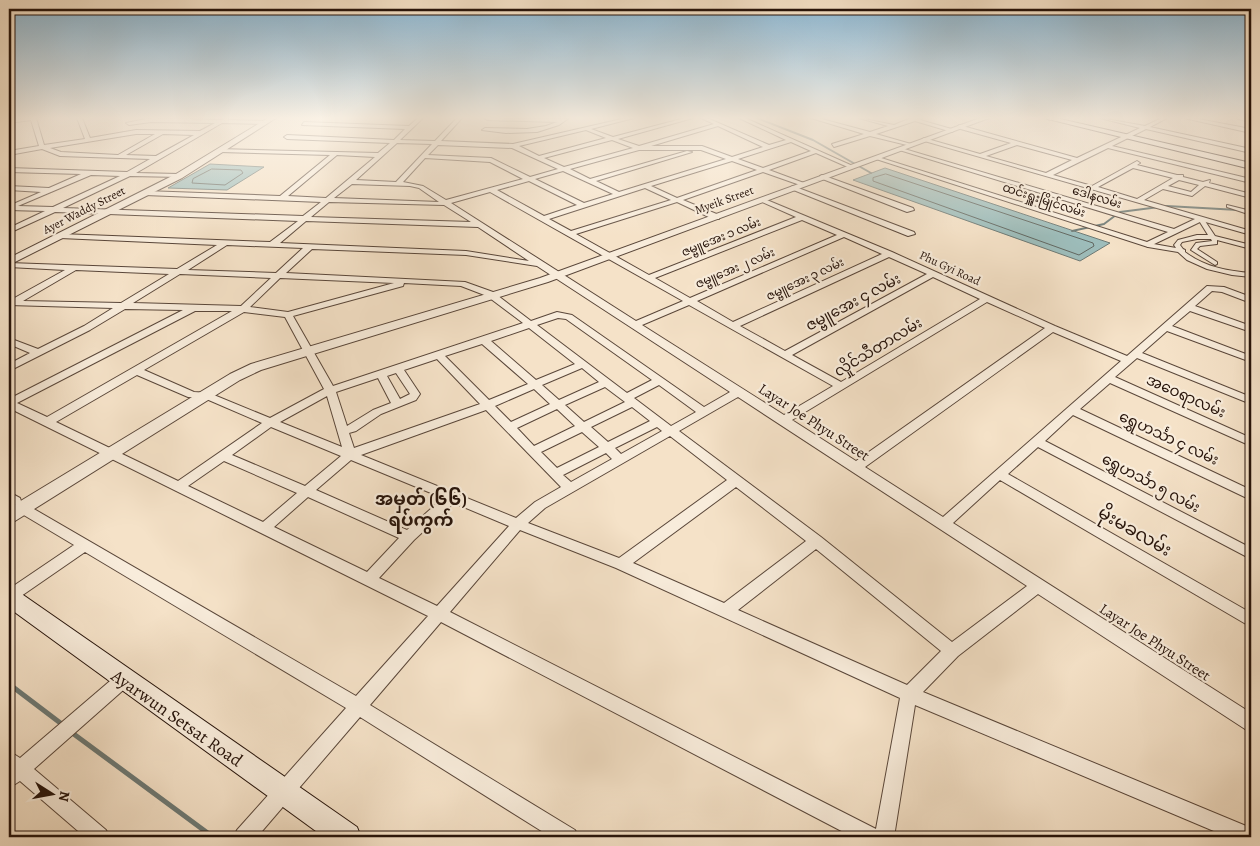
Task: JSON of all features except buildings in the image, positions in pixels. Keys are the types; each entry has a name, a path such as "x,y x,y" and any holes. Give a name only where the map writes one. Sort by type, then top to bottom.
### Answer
{"main road":[{"path":"1216,157 1251,166"},
{"name":"Ayarwun Setsat Road","path":"9,596 123,680 347,837"}],"street":[{"path":"137,157 158,158"},
{"name":"Ayer Waddy Street","path":"9,263 179,176 208,157"},
{"path":"281,199 331,157"},
{"path":"273,244 328,201 377,157"},
{"path":"398,183 421,157"},
{"path":"448,157 491,160 584,206"},
{"path":"542,157 618,194"},
{"path":"145,193 328,201 444,203 604,157"},
{"path":"590,181 670,157"},
{"path":"728,157 802,184"},
{"path":"542,219 737,157"},
{"path":"570,234 677,200 798,157"},
{"path":"831,157 852,167"},
{"name":"ဒေါနလမ်း","path":"927,157 1175,232"},
{"path":"985,157 1251,233"},
{"path":"1069,157 1078,160"},
{"path":"1047,175 1083,157"},
{"path":"1092,188 1147,157"},
{"path":"1155,157 1218,175"},
{"path":"9,231 129,174 158,158"},
{"name":"Myeik Street","path":"9,516 14,503 106,451 198,395 235,376 307,349 492,295 539,276 556,274 610,256 876,158"},
{"name":"ထင်းရှူးမြိုင်လမ်း","path":"876,158 1148,245"},
{"path":"1132,166 1251,196"},
{"path":"9,170 179,176"},
{"path":"1138,201 1190,170 1251,181"},
{"path":"9,208 91,173"},
{"path":"1162,187 1192,194 1218,175"},
{"path":"822,177 910,210"},
{"name":"Layar Joe Phyu Street","path":"350,182 398,183 422,187 539,265 637,324 1251,723"},
{"path":"645,186 716,217"},
{"path":"9,188 51,190"},
{"path":"793,188 911,234"},
{"path":"490,189 842,386"},
{"name":"Phu Gyi Road","path":"762,200 889,254 1052,328 1251,401"},
{"path":"1229,206 1251,213"},
{"path":"9,208 479,225"},
{"name":"ဇမ္ဗူအေး ၁ လမ်း","path":"649,278 802,218"},
{"path":"1148,245 1201,219"},
{"path":"1201,219 1215,240"},
{"name":"ဇမ္ဗူအေး ၂ လမ်း","path":"637,324 843,235"},
{"path":"60,236 466,253 539,265"},
{"path":"1248,275 1205,265 1179,250 1177,245 1180,241 1193,237 1251,247"},
{"path":"1196,252 1194,247 1198,244 1215,240 1251,252"},
{"path":"9,368 125,306 227,242"},
{"path":"1148,245 1196,252 1215,263 1251,269"},
{"path":"47,422 138,372 243,309 310,246"},
{"name":"ဇမ္ဗူအေး ၃ လမ်း","path":"732,326 889,254"},
{"path":"9,263 74,268 462,284 492,295 628,401 816,541 952,651"},
{"path":"10,304 74,268"},
{"path":"1239,268 1248,275 1251,284"},
{"name":"ဇမ္ဗူအေး ၄ လမ်း","path":"786,354 933,274"},
{"path":"10,304 194,307 243,309 288,315 411,281"},
{"path":"943,524 1210,288 1224,290 1251,300"},
{"name":"လှိုင်သီတာလမ်း","path":"784,420 986,299"},
{"path":"9,404 194,307"},
{"path":"1188,307 1251,329"},
{"path":"288,315 330,390 350,454"},
{"path":"178,487 269,423 330,390 557,315 569,317 704,412"},
{"path":"1165,327 1251,360"},
{"path":"856,467 1052,328"},
{"path":"484,340 621,460"},
{"path":"9,341 39,353"},
{"path":"438,355 569,488"},
{"path":"263,529 350,454 488,405 581,365"},
{"path":"342,431 408,400 415,394 398,369"},
{"path":"138,372 350,454 518,524 621,564 909,694 1250,837"},
{"path":"381,374 397,404"},
{"name":"အဝေရာလမ်း","path":"1108,378 1251,442"},
{"path":"533,451 582,427 659,381"},
{"path":"509,427 605,383"},
{"path":"555,474 607,448 704,412 739,392"},
{"path":"9,404 440,615 872,837"},
{"name":"ရွှေဟင်္သာ ၄ လမ်း","path":"1072,410 1251,495"},
{"path":"244,837 518,524 540,505 621,460 663,427"},
{"name":"ရွှေဟင်္သာ ၅ လမ်း","path":"1036,442 1251,554"},
{"path":"222,455 409,536"},
{"name":"မိုးမခလမ်း","path":"999,474 1251,621"},
{"path":"621,564 735,481"},
{"path":"368,580 409,536 452,497"},
{"path":"14,503 359,707 568,837"},
{"path":"726,610 816,541"},
{"path":"9,596 85,545"},
{"path":"884,837 909,694 952,651 1039,585"},
{"path":"99,837 13,769 57,737 123,680"}],"water":[{"path":"210,164 264,167 227,190 168,188"},
{"path":"885,168 1110,243 1080,261 853,180"}],"waterway":[{"path":"844,157 871,173"},
{"path":"1072,231 1104,224 1120,212 1167,206 1238,210"},
{"path":"9,684 63,725"},
{"path":"71,732 213,837"}],"district":[{"name":"အမှတ် (၆၆) ရပ်ကွက်","path":"421,509"}]}
